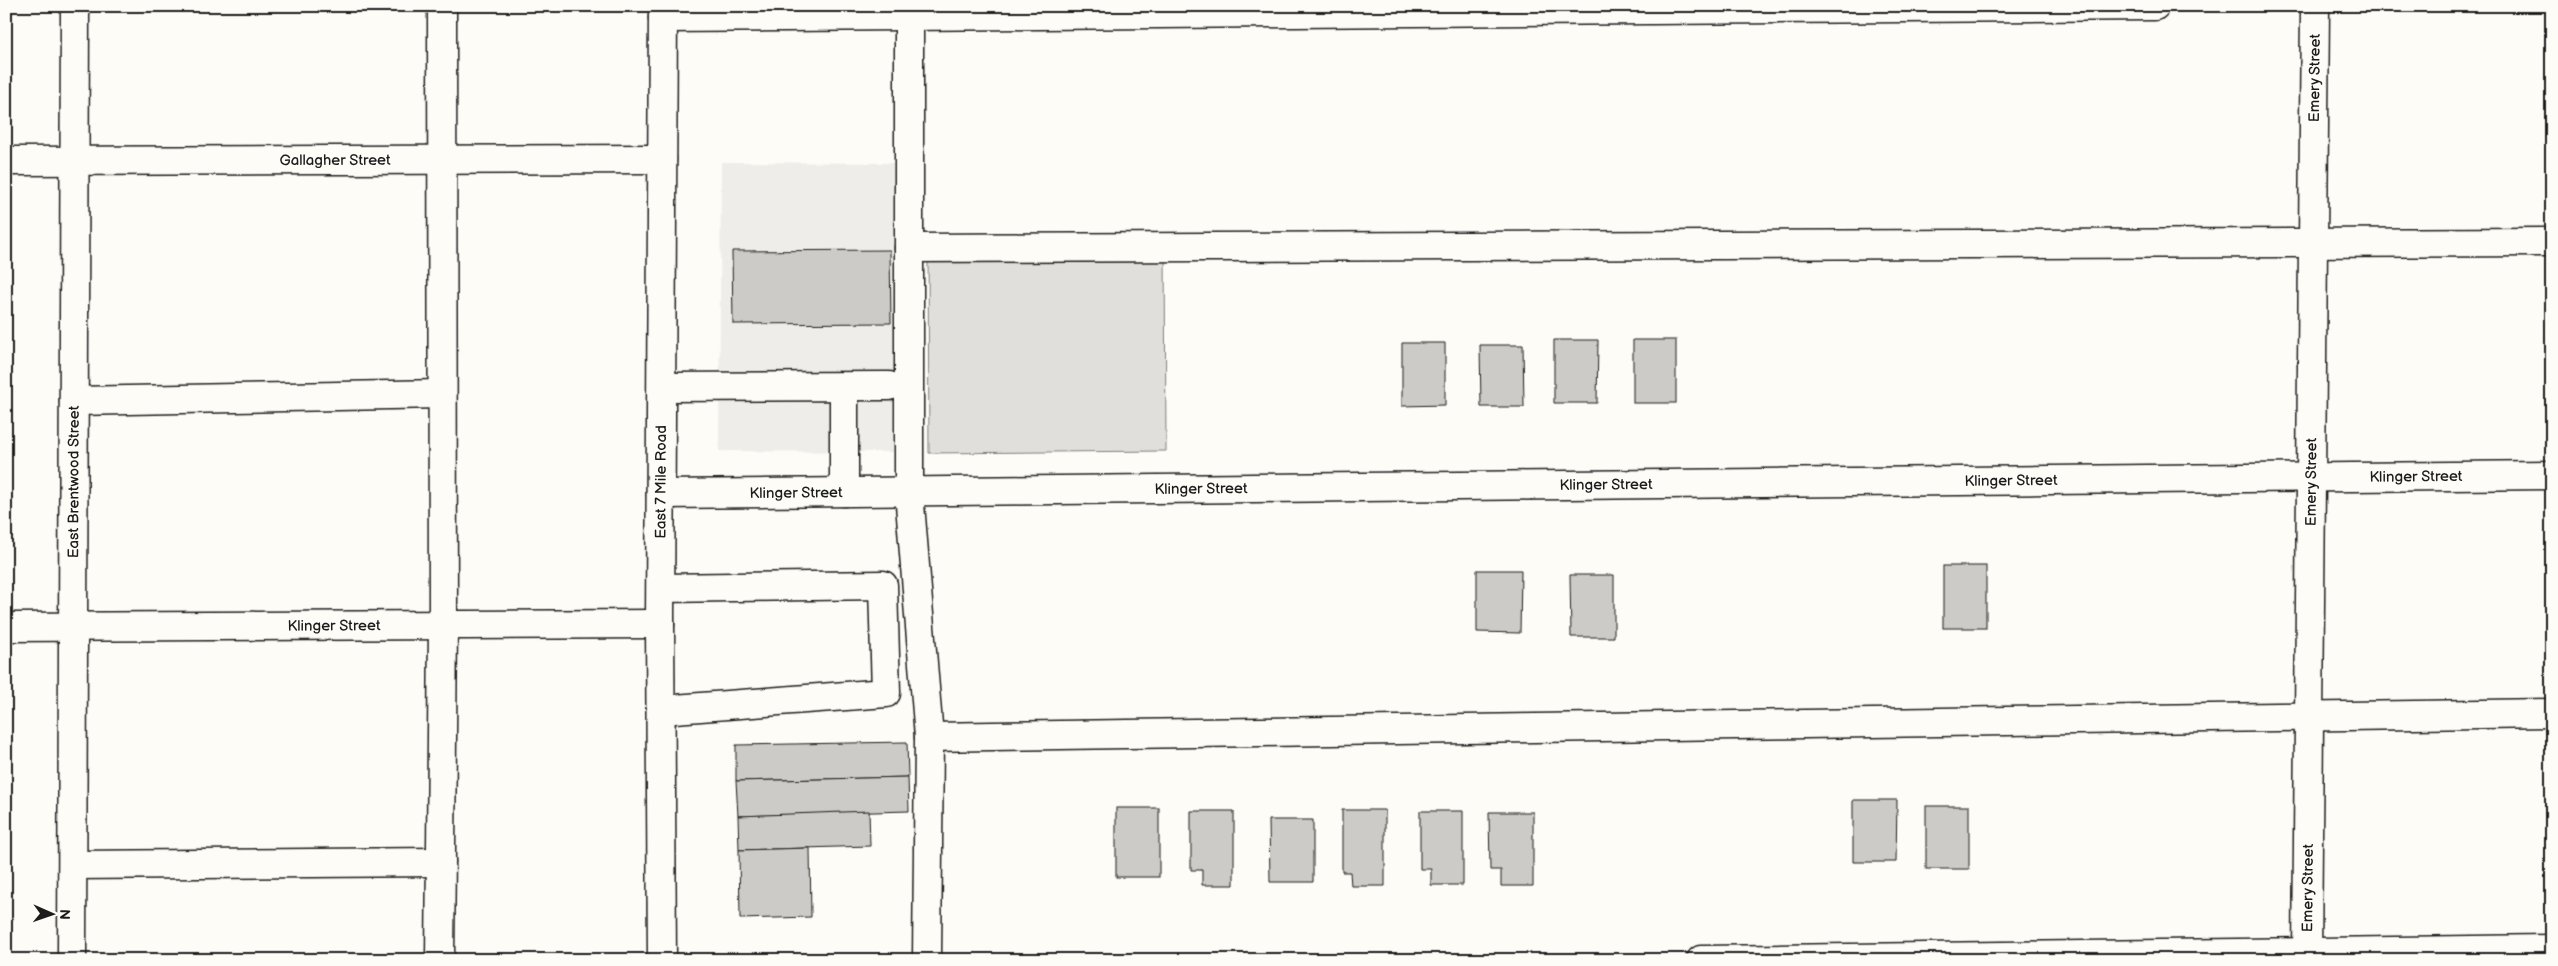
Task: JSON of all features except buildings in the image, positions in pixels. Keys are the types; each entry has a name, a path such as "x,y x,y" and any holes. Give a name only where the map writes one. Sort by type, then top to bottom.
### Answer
{"street":[{"name":"East Brentwood Street","path":"72,960 75,6"},
{"path":"440,960 443,625 442,6"},
{"path":"663,12 2155,6"},
{"name":"Emery Street","path":"2307,956 2315,6"},
{"name":"East 7 Mile Road","path":"662,960 660,624 662,588 663,12"},
{"path":"909,12 908,492 929,737 927,960"},
{"name":"Gallagher Street","path":"6,161 662,160"},
{"path":"909,248 2552,242"},
{"path":"662,387 889,386"},
{"path":"844,387 844,492"},
{"path":"74,401 442,394"},
{"name":"Klinger Street","path":"661,494 2552,475"},
{"path":"661,710 886,693 882,584 662,588"},
{"name":"Klinger Street","path":"6,627 660,624"},
{"path":"929,737 2552,713"},
{"path":"72,865 441,862"},
{"path":"1701,960 2307,956 2552,949"}],"shaded area":[{"path":"721,162 895,163 893,452 719,451"},
{"path":"1165,247 1166,451 929,453 928,248"}]}
